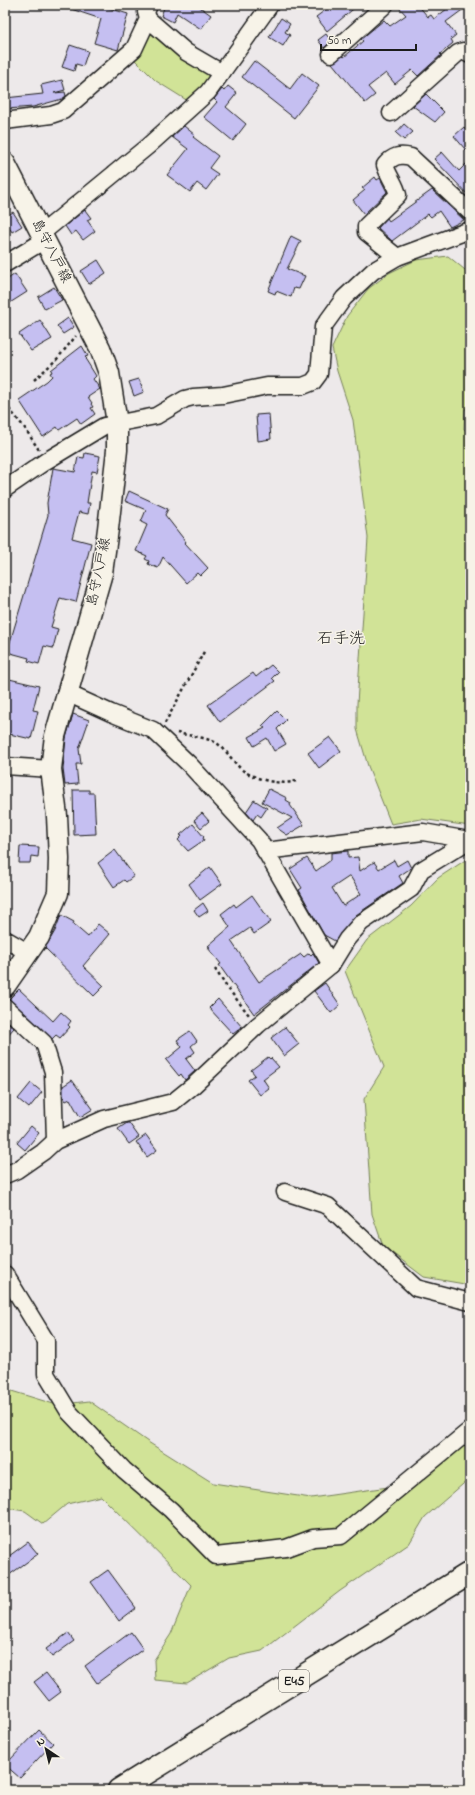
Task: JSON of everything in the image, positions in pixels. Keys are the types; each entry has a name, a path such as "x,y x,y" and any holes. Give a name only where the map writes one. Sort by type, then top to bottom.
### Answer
{"highway":[{"name":"E45","path":"119,1790 470,1573"}],"main road":[{"name":"島守八戸線","path":"5,163 88,321 100,348 109,373 117,423 117,450 102,573 55,736 51,769 57,816 59,852 58,893 39,937 5,986"}],"street":[{"path":"5,264 43,236 148,146 208,92 270,5"},
{"path":"331,54 385,5"},
{"path":"5,121 51,115 63,110 134,49 149,12 186,52 222,73"},
{"path":"391,113 458,53 463,51 470,54"},
{"path":"397,257 366,232 366,226 398,195 396,187 387,173 385,165 392,158 402,155 411,158 470,212"},
{"path":"5,489 46,461 104,426 156,416 185,399 194,397 224,395 267,386 303,386 313,382 319,374 323,327 344,298 373,271 397,257 470,230"},
{"path":"67,693 110,713 159,732 259,840 331,965"},
{"path":"5,766 51,769"},
{"path":"265,850 422,832 470,840"},
{"path":"5,1175 17,1170 43,1152 55,1141 104,1119 173,1102 194,1085 258,1025 331,965 347,939 361,923 411,889 422,870 470,840"},
{"path":"5,939 29,953"},
{"path":"5,1007 44,1043 53,1072 55,1141"},
{"path":"285,1192 328,1206 416,1288 470,1302"},
{"path":"5,1274 46,1341 46,1374 69,1412 124,1470 171,1510 216,1556 286,1548 313,1538 341,1536 470,1430"}],"path":[{"path":"34,380 57,359 88,321"},
{"path":"5,404 24,427 46,461"},
{"path":"205,650 159,732 211,741 218,744 240,768 262,779 288,784 296,781"},
{"path":"215,969 226,986 258,1025"}],"green space":[{"path":"151,27 213,76 188,101 156,81 133,58"},
{"path":"448,256 470,274 470,408 465,409 464,429 470,433 470,826 421,819 391,824 368,766 357,729 357,704 368,538 353,420 337,371 332,348 347,316 368,289 389,273 416,260"},
{"path":"470,857 470,1285 424,1277 383,1246 372,1214 364,1099 384,1067 345,971 367,940 411,906 438,878"},
{"path":"5,1389 57,1405 89,1401 148,1442 213,1483 311,1498 388,1487 470,1431 470,1478 425,1517 409,1544 340,1591 262,1651 229,1658 187,1683 155,1680 154,1660 171,1634 191,1585 101,1496 67,1504 43,1524 25,1511 5,1508"}],"building":[{"path":"66,5 99,5 128,14 118,50 94,43 101,19 65,7"},
{"path":"165,5 197,5 211,15 201,29 177,13 173,22 161,16"},
{"path":"332,5 358,5 327,31 316,17"},
{"path":"397,5 418,5 428,17 431,15 434,19 452,5 469,5 446,22 456,35 451,39 453,43 440,54 441,55 418,76 412,70 395,84 386,73 368,87 375,95 365,103 332,63 343,56 344,57 363,41 361,39 384,20 390,26 406,15"},
{"path":"281,18 290,24 285,32 290,35 283,46 269,37"},
{"path":"326,34 331,41 324,48 318,40"},
{"path":"70,45 88,51 83,66 76,64 74,71 62,67"},
{"path":"254,61 290,89 302,73 319,86 294,118 242,77"},
{"path":"62,80 65,90 54,93 65,92 66,96 62,99 33,107 7,109 5,98 43,94 41,85"},
{"path":"228,86 237,93 226,107 246,124 233,141 204,117 217,102 214,99 222,89 224,91"},
{"path":"426,94 444,112 435,122 413,106"},
{"path":"404,124 413,132 404,140 396,133"},
{"path":"184,126 195,135 193,137 218,156 209,168 218,174 206,190 197,183 190,192 167,175 188,149 172,137"},
{"path":"464,127 470,135 470,155 454,136"},
{"path":"442,152 459,171 470,160 470,197 434,159"},
{"path":"375,177 377,180 380,178 387,192 364,214 353,200 365,190 362,188"},
{"path":"432,190 464,220 450,227 439,211 431,217 428,214 392,241 378,228 387,218 389,221"},
{"path":"85,210 91,218 87,220 95,231 83,240 76,231 71,235 65,226"},
{"path":"13,212 22,226 12,232 5,221 5,217"},
{"path":"291,236 301,241 287,269 305,276 299,289 294,288 291,297 276,291 275,294 268,291"},
{"path":"98,260 106,273 89,284 81,271"},
{"path":"15,274 27,292 5,306 5,281"},
{"path":"54,287 62,300 45,309 38,297"},
{"path":"68,318 74,327 63,334 57,326"},
{"path":"40,320 52,339 31,351 19,334"},
{"path":"82,346 88,356 85,357 87,359 86,360 96,376 93,379 100,389 88,397 92,403 91,404 93,407 91,408 95,414 81,424 77,418 59,430 57,427 43,437 19,400 47,381 52,376 50,373 52,372 51,370"},
{"path":"139,379 144,392 134,396 129,382"},
{"path":"269,414 271,439 258,441 256,415"},
{"path":"85,453 100,456 97,472 92,471 87,503 90,503 88,514 79,512 72,538 91,543 76,602 60,598 51,627 58,629 53,648 44,646 39,664 28,661 29,658 7,652 48,515 47,503 53,468 75,472 78,457 84,458"},
{"path":"129,491 168,509 165,515 186,542 185,543 208,568 200,576 197,573 186,583 163,557 158,568 148,564 149,561 145,559 147,556 136,551 147,525 141,522 146,510 125,501"},
{"path":"271,665 278,672 272,678 275,681 220,722 208,705 253,673 256,677"},
{"path":"5,678 39,686 33,710 38,711 31,739 5,733"},
{"path":"277,711 286,720 277,729 286,744 274,751 267,738 254,746 249,737 265,728 262,726"},
{"path":"73,714 89,720 79,749 81,764 76,764 78,784 65,785 63,769 66,738"},
{"path":"330,737 341,751 319,768 308,753"},
{"path":"269,789 287,798 286,800 291,803 290,805 304,825 287,835 277,828 292,818 262,802"},
{"path":"73,790 89,790 89,793 94,793 96,834 74,835"},
{"path":"254,800 267,808 261,817 257,814 253,820 246,812"},
{"path":"202,813 209,821 201,828 194,820"},
{"path":"193,824 204,837 204,840 188,851 178,840 182,836 180,835"},
{"path":"20,846 39,847 38,857 31,856 30,863 19,863"},
{"path":"115,850 134,876 126,882 124,880 114,887 98,863"},
{"path":"348,851 348,858 358,857 360,871 374,862 379,869 394,860 397,866 407,860 411,868 399,876 403,883 356,915 335,941 324,935 299,890 302,888 290,869 307,858 316,871 331,860 331,853","holes":["350,876 361,894 343,906 332,888"]},
{"path":"210,867 222,884 200,900 189,884"},
{"path":"252,895 271,922 254,934 250,928 231,941 259,982 301,954 304,957 309,953 311,955 313,953 319,963 254,1014 219,965 221,964 208,948 210,947 208,946 230,927 221,914 234,904 236,907"},
{"path":"203,903 208,911 199,917 194,910"},
{"path":"61,915 74,922 73,924 88,937 98,924 110,934 83,966 104,986 94,996 45,948 55,931"},
{"path":"325,983 340,1005 331,1013 314,991"},
{"path":"19,989 53,1021 61,1012 71,1021 68,1025 70,1027 60,1038 56,1035 52,1039 9,999"},
{"path":"218,999 242,1027 233,1034 209,1008"},
{"path":"5,1020 14,1028 5,1038"},
{"path":"285,1027 299,1044 284,1056 271,1038"},
{"path":"190,1031 197,1041 191,1046 195,1052 186,1059 195,1071 185,1080 181,1074 179,1076 166,1060 182,1047 177,1040"},
{"path":"268,1057 270,1059 271,1058 279,1067 263,1079 269,1088 260,1095 248,1080 255,1075 251,1070"},
{"path":"72,1080 93,1109 80,1117 70,1099 66,1101 63,1097 63,1086"},
{"path":"31,1083 42,1092 29,1108 18,1099"},
{"path":"129,1123 139,1137 129,1144 118,1129"},
{"path":"31,1126 39,1133 25,1150 17,1143"},
{"path":"146,1135 157,1150 147,1157 136,1142"},
{"path":"28,1542 38,1554 5,1578 5,1559"},
{"path":"108,1570 136,1608 119,1621 91,1582"},
{"path":"131,1632 143,1649 97,1683 85,1666"},
{"path":"68,1633 74,1641 52,1657 46,1649"},
{"path":"46,1673 61,1692 49,1701 34,1682"},
{"path":"39,1730 53,1743 20,1778 5,1765"}],"district":[{"name":"石手洗","path":"341,639"}]}
